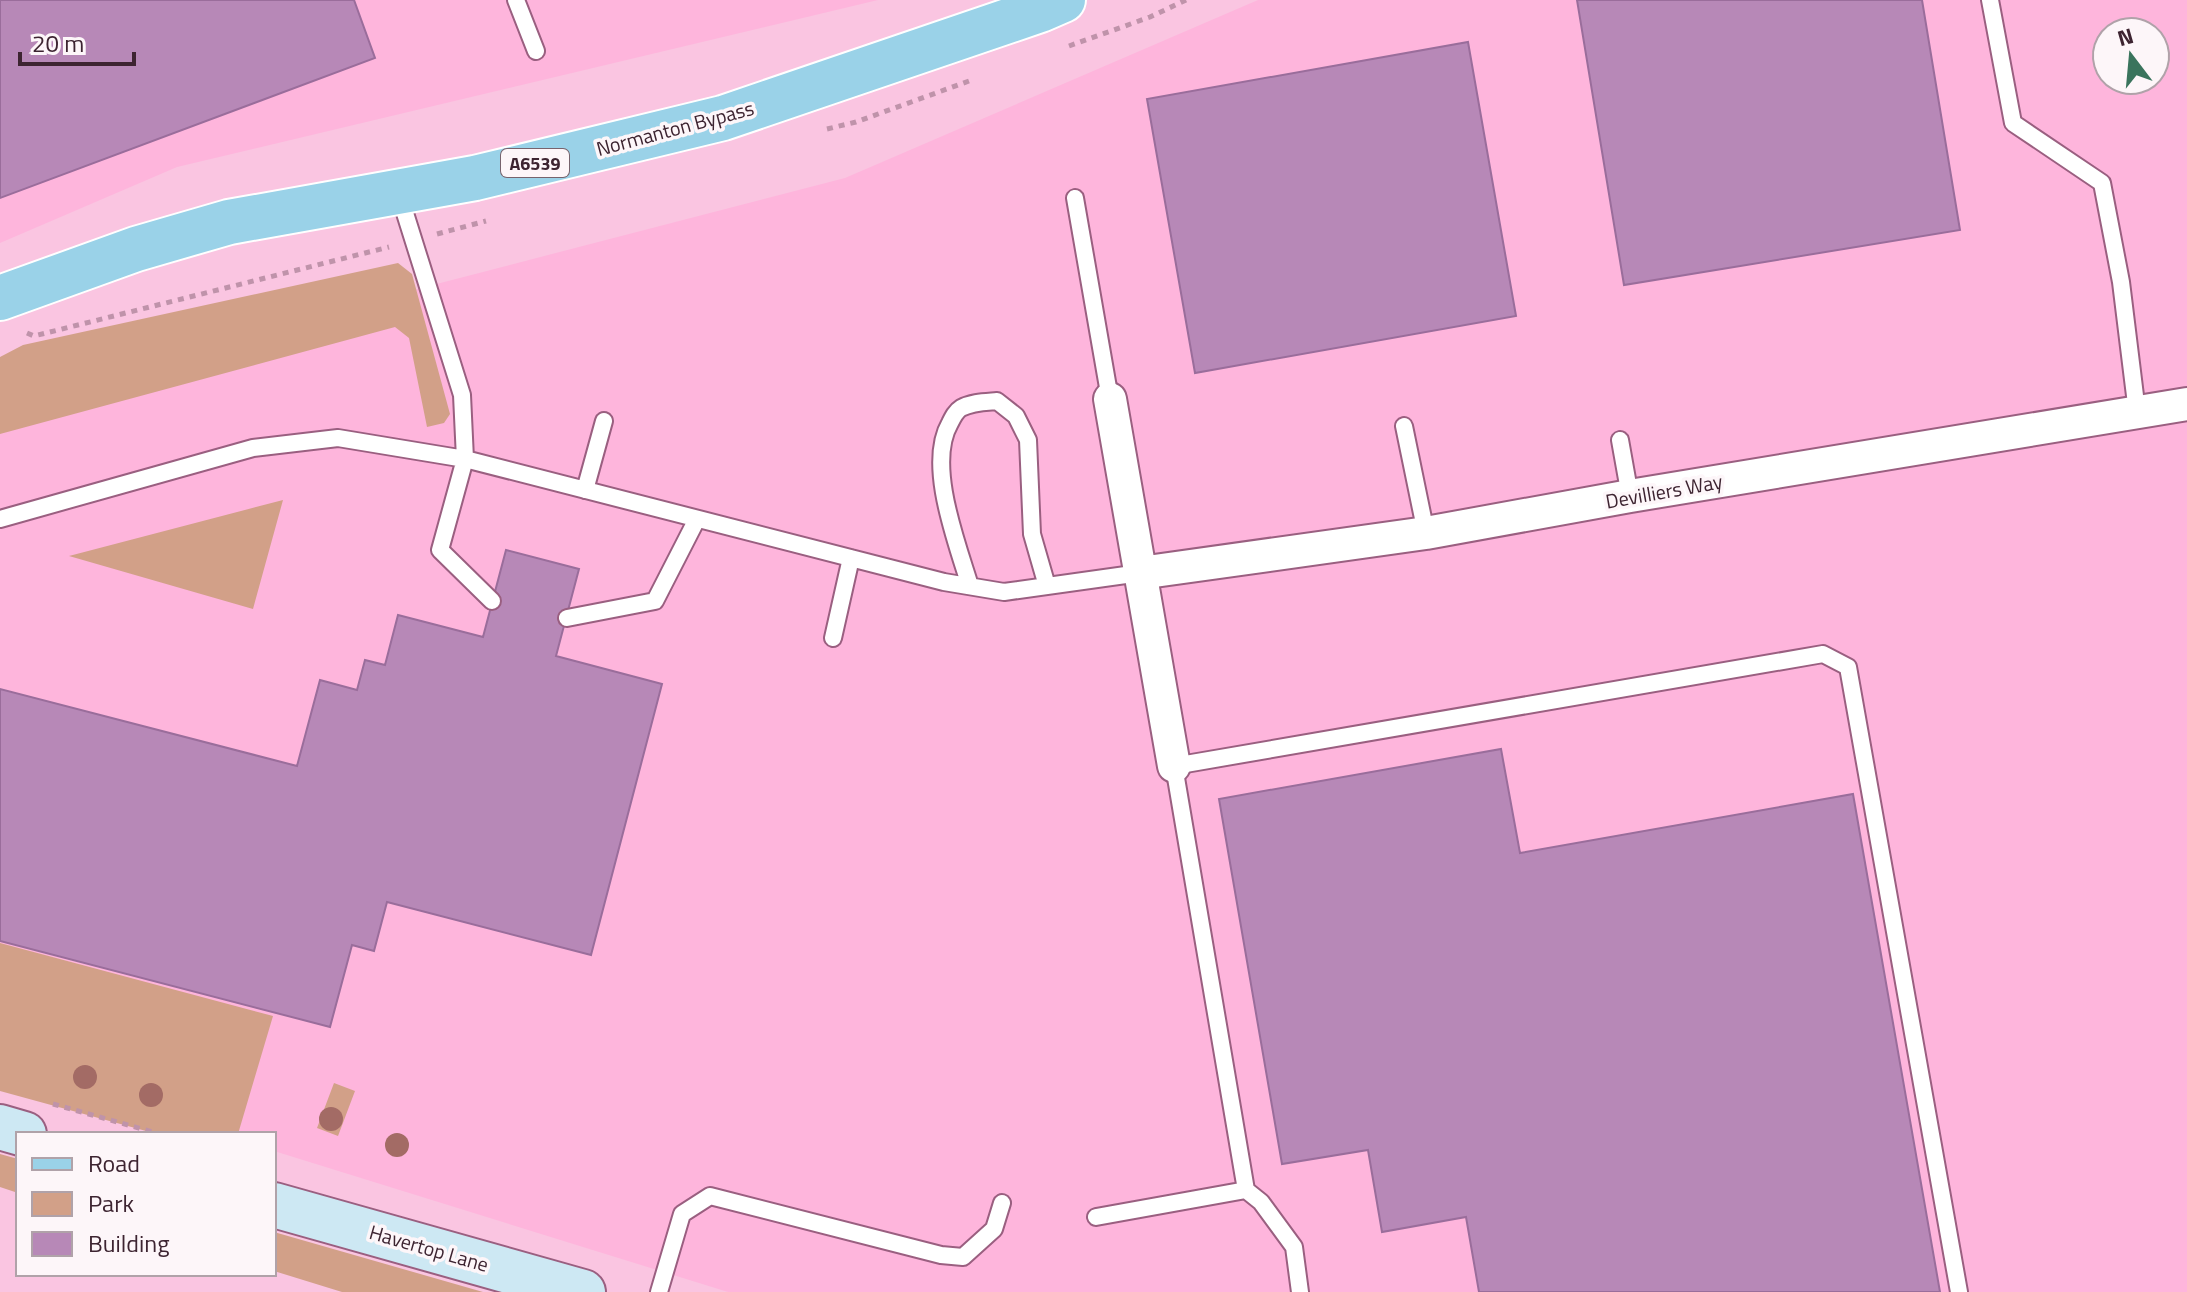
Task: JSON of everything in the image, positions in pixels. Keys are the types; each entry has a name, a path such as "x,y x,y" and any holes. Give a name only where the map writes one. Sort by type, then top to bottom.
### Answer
{"main road":[{"name":"Normanton Bypass","path":"0,298 136,249 229,222 475,178 723,118 1063,0"},
{"path":"0,1127 34,1118"},
{"name":"Havertop Lane","path":"276,1206 583,1292"}],"street":[{"path":"1110,399 1174,766"},
{"name":"Devilliers Way","path":"1140,573 1426,533 2187,404"}],"lane":[{"path":"516,0 536,51"},
{"path":"1990,0 2013,123 2102,183 2121,282 2137,412"},
{"path":"398,191 462,395 465,459 440,550 492,601"},
{"path":"1075,198 1110,399"},
{"path":"970,586 948,517 941,454 946,431 958,409 976,402 997,401 1016,416 1028,440 1032,534 1047,586"},
{"path":"585,490 604,421"},
{"path":"1404,426 1426,533"},
{"path":"0,519 253,448 338,438 465,459 944,582 1004,592 1140,573"},
{"path":"1620,440 1630,496"},
{"path":"567,618 655,601 697,519"},
{"path":"833,638 851,558"},
{"path":"1300,1292 1294,1247 1261,1202 1246,1190 1174,766 1823,654 1848,667 1959,1292"},
{"path":"1096,1217 1246,1190"},
{"path":"659,1292 682,1214 710,1196 941,1255 963,1257 994,1229 1002,1203"}],"path":[{"path":"34,1118 144,1132"}],"shaded area":[{"path":"0,0 878,0 177,167 0,243"},
{"path":"1258,0 2187,0 2187,1292 728,1292 276,1152 276,1132 213,1132 0,1066 0,402 16,393 845,178"}],"green space":[{"path":"398,263 412,274 450,414 444,423 427,427 409,338 395,327 0,434 0,357 23,345"},
{"path":"283,500 253,609 69,556"},
{"path":"0,943 273,1016 239,1132 150,1132 0,1091"},
{"path":"334,1083 355,1091 338,1136 317,1128"},
{"path":"0,1154 16,1158 16,1192 0,1187"},
{"path":"276,1233 483,1292 342,1292 276,1272"}],"building":[{"path":"0,0 354,0 375,58 0,198"},
{"path":"1577,0 1922,0 1960,230 1624,285"},
{"path":"1468,42 1516,316 1195,373 1147,99"},
{"path":"506,550 579,569 556,656 662,684 591,955 387,902 374,951 352,945 330,1027 0,941 0,689 297,766 320,680 357,690 365,660 385,665 398,615 483,637"},
{"path":"1501,749 1520,853 1853,794 1940,1292 1479,1292 1466,1217 1382,1232 1368,1150 1282,1164 1219,799"}]}
